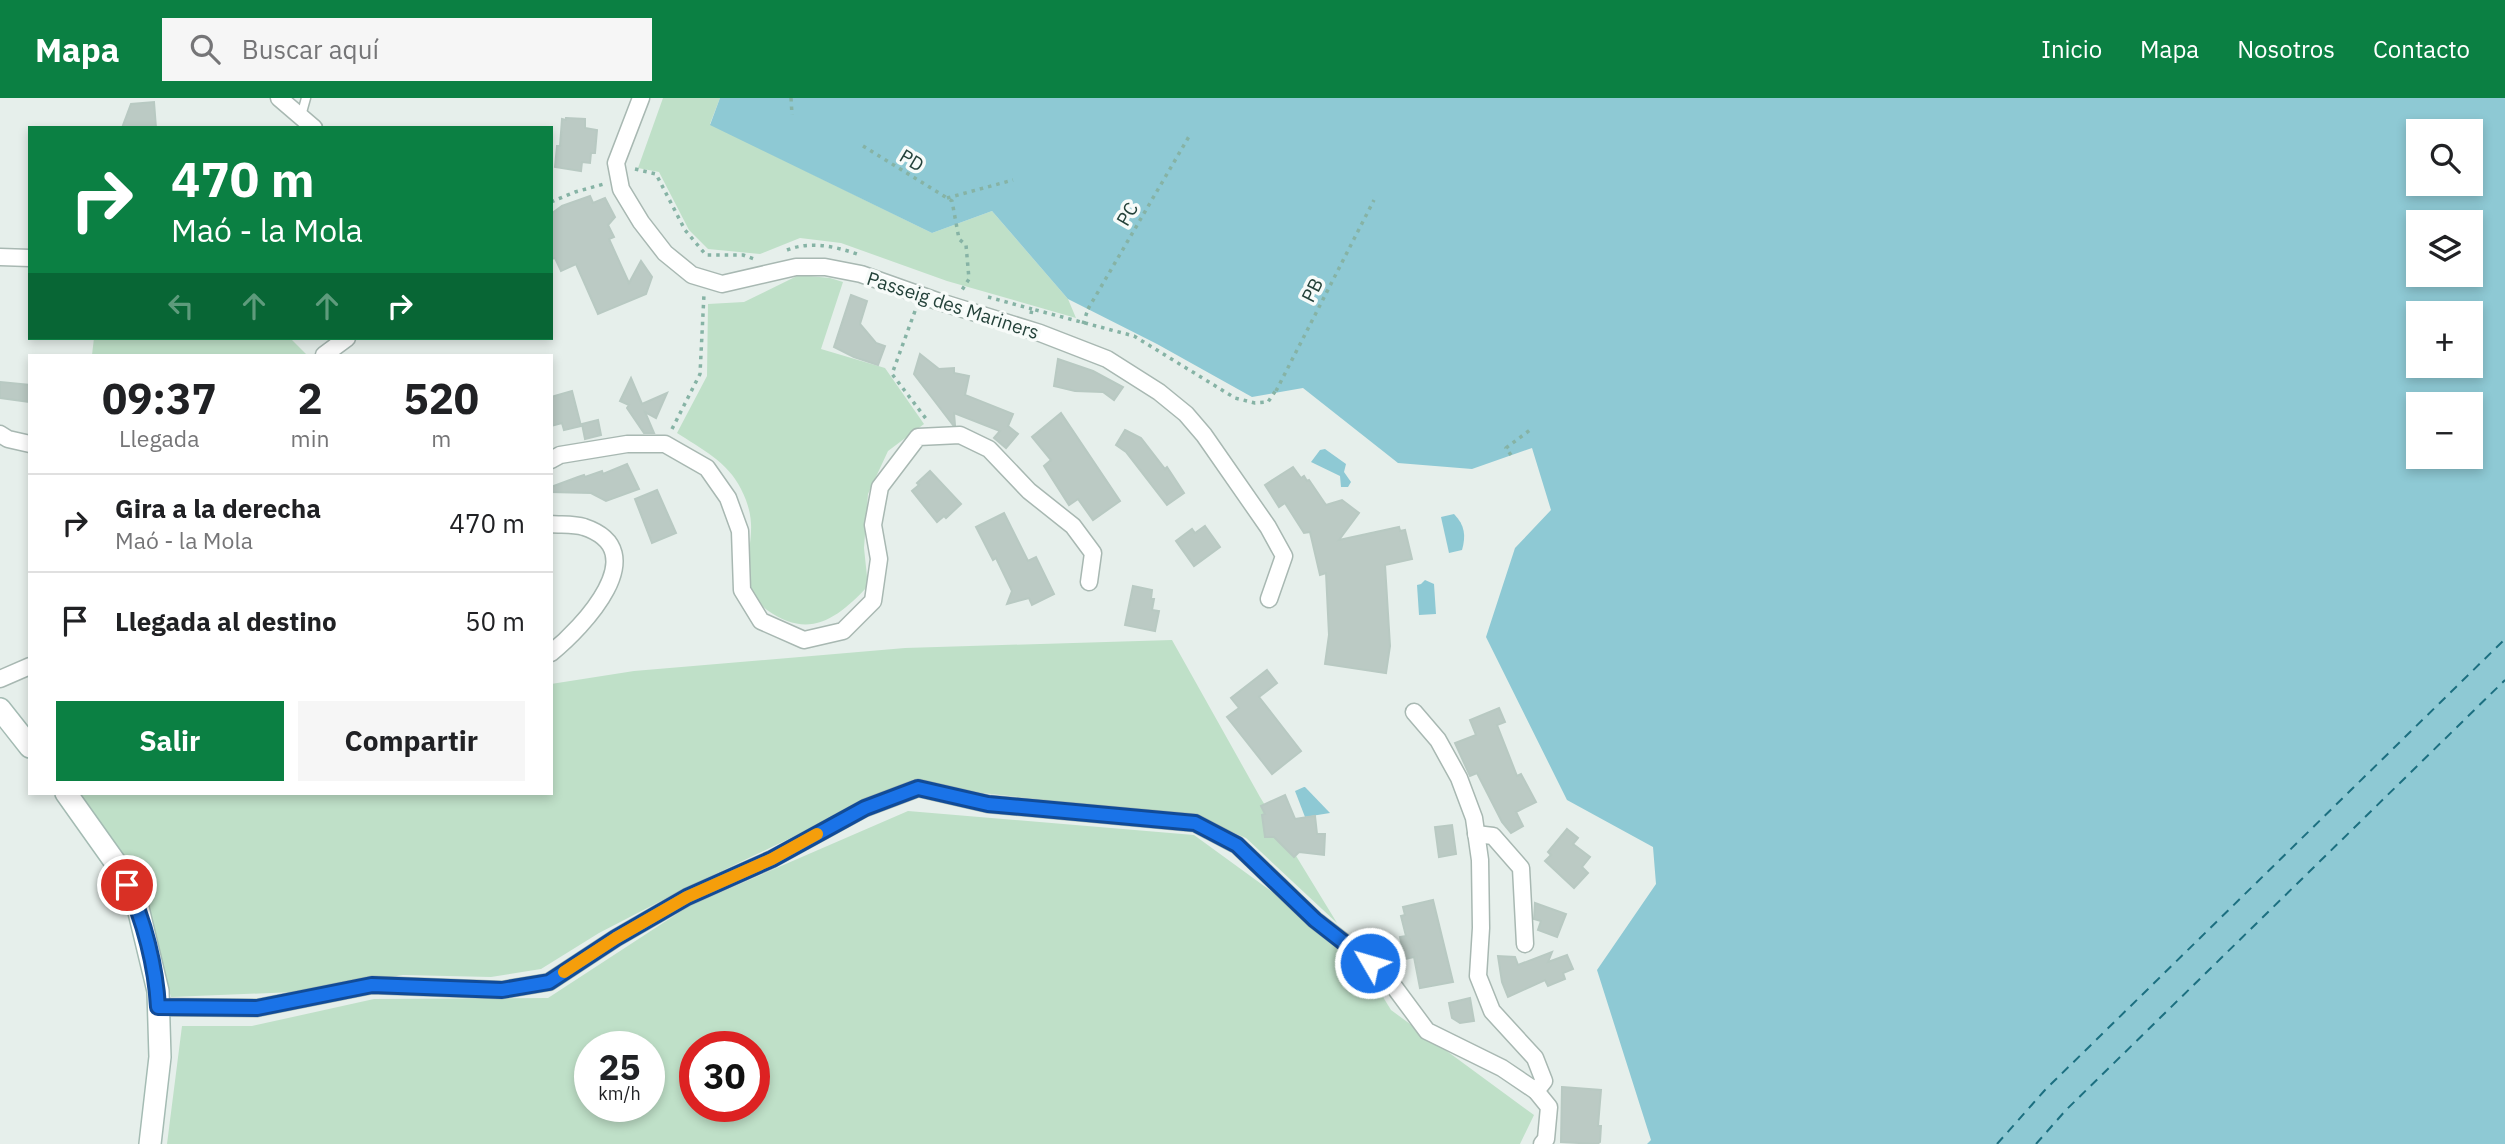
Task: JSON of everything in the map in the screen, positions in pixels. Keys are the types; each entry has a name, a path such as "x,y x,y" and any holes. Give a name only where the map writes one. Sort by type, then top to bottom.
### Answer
{"main road":[{"path":"0,709 28,744"},
{"path":"67,795 116,862 138,908 158,992 160,1057 149,1144"}],"street":[{"path":"279,98 312,126"},
{"path":"619,180 616,163 641,98"},
{"name":"Passeig des Mariners","path":"619,180 621,189 641,222 665,253 692,275 722,284 796,267 825,267 861,274 1027,329 1107,359 1159,392 1186,414 1204,435 1269,527 1284,556 1269,599"},
{"path":"0,257 28,258"},
{"path":"325,354 344,340"},
{"path":"0,434 8,439 28,444"},
{"path":"553,459 560,455 627,444 665,444 707,468 728,498 740,531 742,590 761,621 804,640 843,631 873,601 879,558 873,525 880,487 918,437 960,435 989,449 1029,491 1073,526 1093,553 1089,582"},
{"path":"553,524 583,526 604,538 612,552 614,571 602,600 572,637 553,651"},
{"path":"0,679 28,667"},
{"path":"1414,712 1438,740 1459,778 1474,818 1480,860 1478,976 1492,1011 1535,1058 1544,1081 1536,1091"},
{"path":"158,1007 257,1008 372,985 502,990 549,982 616,938 687,897 772,859 865,808 918,788 988,804 1195,823 1237,845 1315,920 1384,974 1427,1031 1502,1068 1536,1091 1549,1107 1546,1139 1542,1144"},
{"path":"1476,834 1493,836 1521,869 1525,944"}],"lane":[{"path":"301,116 306,98"}],"path":[{"path":"792,98 792,115"},
{"name":"PC","path":"1083,324 1088,308 1191,133"},
{"name":"PD","path":"863,146 947,198"},
{"path":"635,160 635,170 656,174 685,230 706,255 743,255 760,261"},
{"path":"553,201 619,180"},
{"path":"947,198 1013,180"},
{"path":"947,198 952,201 959,239 966,246 969,279 962,290"},
{"name":"PB","path":"1083,324 1133,336 1235,398 1255,403 1268,402 1374,200"},
{"path":"780,253 801,245 836,247 867,258"},
{"path":"665,444 701,374 704,279"},
{"path":"950,286 974,293"},
{"path":"921,296 892,374 939,436"},
{"path":"985,296 1083,324"},
{"path":"1027,329 1032,309"},
{"path":"1511,456 1506,448 1530,430"}],"green space":[{"path":"663,98 720,98 710,124 932,233 992,211 1068,299 1076,318 947,281 841,243 800,238 760,254 708,249 689,230 659,172 638,168"},
{"path":"799,275 843,282 821,349 885,368 924,424 888,451 868,494 864,548 868,586 833,616 822,622 809,624 796,624 782,619 757,600 748,582 751,524 747,502 741,489 721,463 677,433 707,376 708,304 744,302"},
{"path":"94,340 292,340 306,354 92,354"},
{"path":"1172,640 1260,797 1337,923 1246,838 1197,817 982,793 914,779 684,889 599,933 541,969 491,977 403,975 294,992 171,997 144,894 77,795 553,795 553,684 634,671 905,648"},
{"path":"908,811 1194,835 1356,953 1391,1010 1534,1115 1520,1144 167,1144 182,1026 252,1026 374,999 548,998 689,906"}],"water":[{"path":"720,98 2505,98 2505,1144 1647,1144 1651,1140 1597,970 1656,884 1653,847 1567,800 1486,637 1515,548 1551,510 1532,448 1472,469 1398,463 1303,388 1252,397 1157,344 1068,299 992,211 932,233 710,125"},
{"path":"1325,449 1346,464 1344,472 1351,482 1348,487 1341,487 1340,476 1311,462 1320,450"},
{"path":"1454,514 1464,531 1464,540 1462,550 1449,553 1441,517"},
{"path":"1425,580 1434,584 1436,614 1419,615 1417,585"},
{"path":"1305,787 1330,813 1305,817 1295,791"}],"building":[{"path":"154,102 156,126 123,126 131,104"},
{"path":"562,119 585,119 585,128 597,130 595,153 591,153 590,163 582,162 581,171 555,167"},
{"path":"590,196 593,203 605,198 615,217 608,225 614,237 609,239 629,283 641,261 652,277 646,294 598,314 576,264 561,271 553,258 553,213 562,206"},
{"path":"851,295 867,301 860,324 876,343 885,346 878,365 834,347"},
{"path":"920,354 939,369 954,368 954,373 969,376 965,395 1013,414 1008,426 1018,434 1006,448 994,438 1000,431 954,413 953,425 914,374"},
{"path":"1058,359 1093,371 1123,387 1114,400 1103,392 1075,391 1054,386"},
{"path":"631,378 642,404 667,393 656,418 645,412 654,433 644,433 627,408 629,405 620,401"},
{"path":"0,382 28,385 28,402 0,398"},
{"path":"572,391 581,426 564,430 562,423 553,425 553,396"},
{"path":"1061,413 1120,501 1093,520 1078,499 1069,505 1044,466 1051,460 1032,437"},
{"path":"598,420 601,435 585,439 582,424"},
{"path":"1125,430 1141,438 1165,469 1167,467 1184,493 1167,505 1126,452 1116,445"},
{"path":"627,464 639,489 606,501 591,493 553,492 553,486 578,477 602,471 603,474"},
{"path":"1293,467 1301,478 1304,476 1309,480 1326,505 1342,500 1359,513 1339,540 1399,527 1400,531 1405,530 1412,559 1385,565 1390,646 1386,673 1325,664 1329,635 1326,573 1320,575 1310,532 1304,533 1285,503 1279,507 1265,485"},
{"path":"930,471 961,504 946,518 944,516 937,522 912,491"},
{"path":"657,490 676,533 652,543 635,499"},
{"path":"1004,513 1028,561 1036,557 1054,594 1032,605 1029,598 1007,604 1012,591 996,558 993,560 976,527"},
{"path":"1205,526 1220,547 1194,566 1176,541 1192,529 1195,533"},
{"path":"1133,586 1152,590 1152,610 1159,611 1155,631 1125,625"},
{"path":"1267,670 1277,683 1259,697 1301,751 1272,774 1227,717 1239,708 1231,698"},
{"path":"1499,708 1505,722 1497,725 1517,776 1521,774 1536,802 1516,812 1523,826 1511,833 1502,822 1477,773 1470,776 1455,743 1476,735 1470,720"},
{"path":"1285,795 1295,819 1315,816 1317,834 1325,834 1324,855 1299,852 1294,857 1274,837 1265,837 1262,815 1265,814 1261,806"},
{"path":"1452,825 1456,854 1439,857 1435,827"},
{"path":"1567,829 1578,838 1573,844 1590,857 1582,867 1588,873 1574,888 1545,861 1551,855 1548,852"},
{"path":"1433,900 1453,982 1420,988 1414,957 1405,959 1400,937 1406,936 1401,916 1405,915 1403,907"},
{"path":"1535,903 1566,914 1557,937 1538,930 1541,921 1534,919"},
{"path":"1552,952 1548,962 1567,955 1573,969 1563,973 1565,979 1548,986 1545,980 1508,997 1502,982 1498,956 1515,957 1518,965"},
{"path":"1470,998 1474,1021 1460,1023 1452,1018 1449,1003"},
{"path":"1562,1087 1601,1090 1598,1126 1601,1126 1600,1142 1597,1144 1561,1142"}],"ferry route":[{"path":"1997,1144 2045,1090 2505,639"},
{"path":"2036,1144 2066,1110 2505,680"}],"slow traffic":[{"path":"564,972 687,897 772,859 817,834"}],"route":[{"path":"127,885 138,908 158,992 158,1007 257,1008 372,985 502,990 549,982 616,938 687,897 772,859 865,808 918,788 988,804 1195,823 1237,845 1315,920 1370,963"}]}
